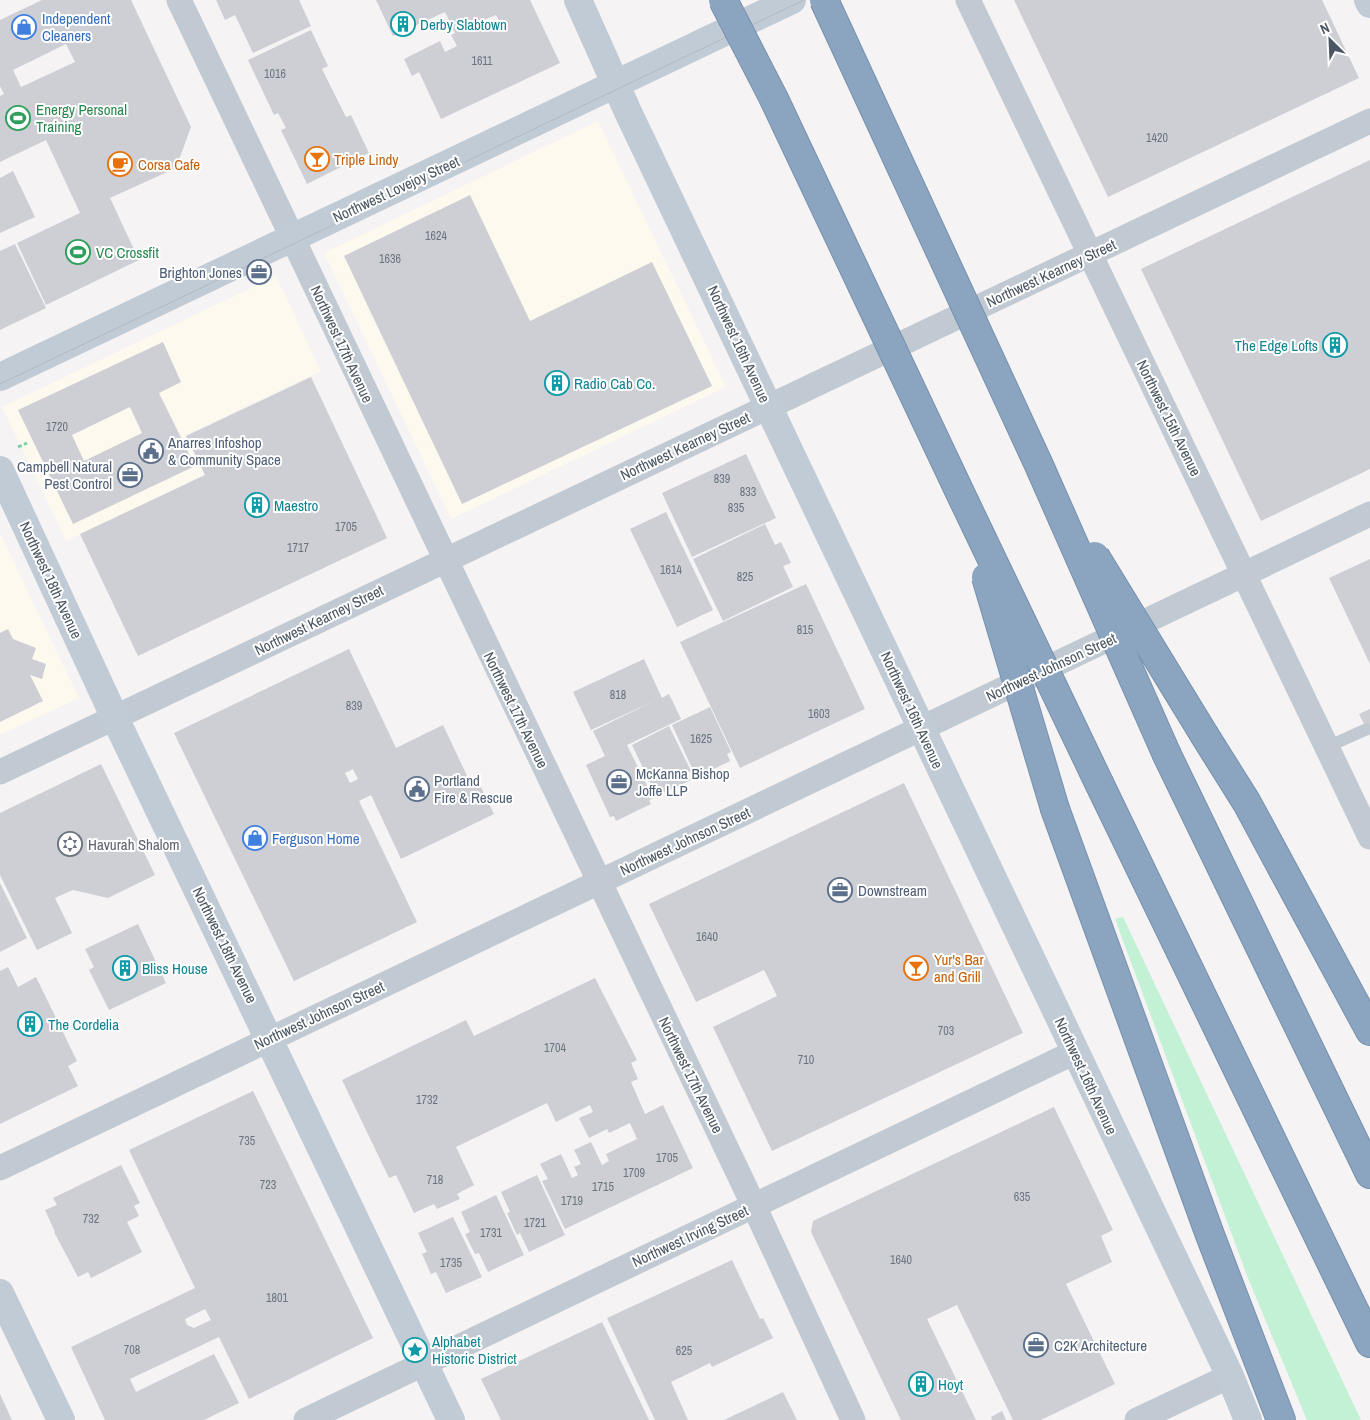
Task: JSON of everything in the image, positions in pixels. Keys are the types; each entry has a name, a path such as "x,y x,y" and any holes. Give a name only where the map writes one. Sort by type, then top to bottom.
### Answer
{"highway":[{"path":"723,0 773,98 1100,785 1367,1338"},
{"path":"824,0 1038,463 1167,755 1370,1174"},
{"path":"1038,463 1247,803 1370,1031"},
{"path":"964,501 1055,808 1210,1236 1281,1420"}],"main road":[{"name":"Northwest 16th Avenue","path":"578,0 628,112 1230,1376 1248,1420"},
{"name":"Northwest Lovejoy Street","path":"0,377 792,0"},
{"path":"1368,0 1370,4"},
{"name":"Northwest 18th Avenue","path":"0,470 115,718 451,1420"},
{"path":"0,1293 61,1420"}],"street":[{"name":"Northwest 17th Avenue","path":"179,0 754,1206 854,1420"},
{"name":"Northwest 15th Avenue","path":"968,0 1370,837"},
{"name":"Northwest Kearney Street","path":"0,772 1370,121"},
{"name":"Northwest Johnson Street","path":"0,1168 1370,514"},
{"name":"Northwest Irving Street","path":"306,1420 1076,1052"},
{"path":"1137,1420 1230,1376"}],"lane":[{"path":"1327,747 1366,729"}],"shaded area":[{"path":"598,121 726,387 451,519 324,253"},
{"path":"276,276 321,371 186,435 204,475 66,541 2,407"},
{"path":"0,533 79,698 0,735"}],"green space":[{"path":"1123,917 1361,1420 1307,1420 1248,1278 1115,919"}],"building":[{"path":"42,0 131,0 191,127 176,168 110,198 139,260 46,305 17,243 80,213 46,140 0,162 0,96 4,94 0,86 0,20","holes":["66,44 75,62 21,87 13,70"]},
{"path":"216,0 299,0 311,26 253,53 235,15 225,20"},
{"path":"376,0 530,0 560,63 441,119 419,72 412,76 404,59 440,41 445,52 457,46 451,35 455,33 445,12 393,36","holes":["496,15 501,25 489,31 484,20"]},
{"path":"1014,0 1322,0 1359,78 1108,197"},
{"path":"311,30 328,66 322,69 346,117 351,115 369,153 307,184 281,130 286,128 278,113 274,115 248,60"},
{"path":"1370,160 1370,469 1261,521 1141,269"},
{"path":"13,171 35,217 0,233 0,178"},
{"name":"Radio Cab Co.","path":"470,195 530,321 652,262 712,386 462,504 344,256"},
{"path":"15,244 46,308 0,330 0,251"},
{"path":"163,342 181,382 159,393 195,466 73,524 18,410","holes":["130,407 142,433 84,461 72,435"]},
{"name":"Maestro","path":"311,377 387,538 138,656 80,534 205,475 186,436"},
{"path":"746,454 776,518 692,557 662,493"},
{"path":"666,512 713,610 677,627 630,529"},
{"path":"765,524 775,545 781,542 791,563 783,566 793,587 723,621 693,559"},
{"path":"1370,559 1370,664 1329,578"},
{"path":"806,584 865,709 740,768 680,642"},
{"path":"8,629 13,639 36,648 32,659 46,664 42,679 30,675 43,701 0,722 0,633"},
{"path":"349,649 396,748 443,725 470,782 477,779 494,814 401,859 371,795 359,801 417,922 294,981 174,733","holes":["353,769 358,779 350,783 345,773"]},
{"path":"644,659 662,698 669,694 681,719 627,745 653,798 649,800 651,804 616,821 614,816 610,817 586,765 605,756 593,731 654,701 591,730 573,692"},
{"path":"710,707 731,752 727,754 730,761 699,776 695,769 693,770 672,725"},
{"path":"1370,709 1370,736 1359,714"},
{"path":"669,726 691,771 687,773 691,780 661,794 657,786 653,789 632,745"},
{"name":"Havurah Shalom","path":"101,764 155,875 108,898 73,890 55,898 72,933 37,950 0,875 0,813"},
{"path":"904,783 1023,1033 772,1151 713,1027 777,996 764,970 696,1002 649,904"},
{"path":"0,883 27,938 0,952"},
{"name":"Bliss House","path":"138,924 166,983 109,1010 89,970 94,967 85,949"},
{"name":"The Cordelia","path":"8,967 18,987 36,977 77,1061 68,1066 78,1086 0,1124 0,971"},
{"path":"595,978 637,1060 631,1063 638,1079 631,1082 645,1114 663,1105 693,1168 565,1229 542,1181 548,1179 540,1164 561,1154 572,1178 578,1175 574,1167 581,1164 574,1150 591,1142 602,1165 609,1161 606,1154 637,1139 630,1123 609,1133 607,1129 589,1138 579,1118 593,1112 590,1105 556,1122 547,1103 456,1147 474,1185 457,1194 460,1199 437,1209 434,1204 414,1213 396,1175 389,1178 342,1080 466,1020 474,1036"},
{"path":"253,1091 373,1338 249,1399 219,1337 130,1379 136,1392 214,1354 239,1403 204,1420 105,1420 71,1347 195,1288 129,1150","holes":["205,1309 211,1320 194,1328 187,1325 185,1319"]},
{"path":"1054,1107 1113,1230 1101,1236 1112,1262 1066,1284 1115,1384 1041,1420 1013,1420 957,1305 927,1319 976,1420 901,1420 811,1232 813,1221"},
{"path":"121,1165 140,1203 134,1206 139,1216 127,1222 142,1252 91,1278 88,1272 78,1277 54,1232 45,1210 57,1205 53,1198"},
{"path":"537,1175 565,1235 529,1252 520,1233 517,1235 507,1213 510,1212 501,1192"},
{"path":"496,1195 524,1255 488,1272 479,1253 475,1254 465,1234 470,1232 461,1212"},
{"path":"453,1217 482,1277 446,1293 436,1272 431,1274 422,1254 427,1252 418,1233"},
{"path":"732,1260 760,1319 763,1318 773,1338 712,1367 710,1363 671,1382 688,1420 655,1420 607,1318"},
{"path":"602,1322 649,1420 501,1420 481,1379"},
{"path":"783,1392 797,1420 724,1420"},
{"path":"0,1394 12,1420 0,1420"},
{"path":"1002,1411 1006,1420 992,1420 991,1417"}],"tram line":[{"path":"0,384 804,0"}],"place":[{"name":"Derby Slabtown","path":"403,24"},
{"name":"Independent Cleaners","path":"24,27"},
{"name":"Energy Personal Training","path":"18,118"},
{"name":"Triple Lindy","path":"317,159"},
{"name":"Corsa Cafe","path":"120,164"},
{"name":"VC Crossfit","path":"78,252"},
{"name":"Brighton Jones","path":"259,272"},
{"name":"The Edge Lofts","path":"1335,345"},
{"name":"Radio Cab Co.","path":"557,383"},
{"name":"Anarres Infoshop & Community Space","path":"151,451"},
{"name":"Campbell Natural Pest Control","path":"130,475"},
{"name":"Maestro","path":"257,505"},
{"name":"McKanna Bishop Joffe LLP","path":"619,782"},
{"name":"Portland Fire & Rescue","path":"417,789"},
{"name":"Ferguson Home","path":"255,838"},
{"name":"Havurah Shalom","path":"70,844"},
{"name":"Downstream","path":"840,890"},
{"name":"Bliss House","path":"125,968"},
{"name":"Yur's Bar and Grill","path":"916,968"},
{"name":"The Cordelia","path":"30,1024"},
{"name":"C2K Architecture","path":"1036,1345"},
{"name":"Alphabet Historic District","path":"415,1350"},
{"name":"Hoyt","path":"921,1384"}]}
